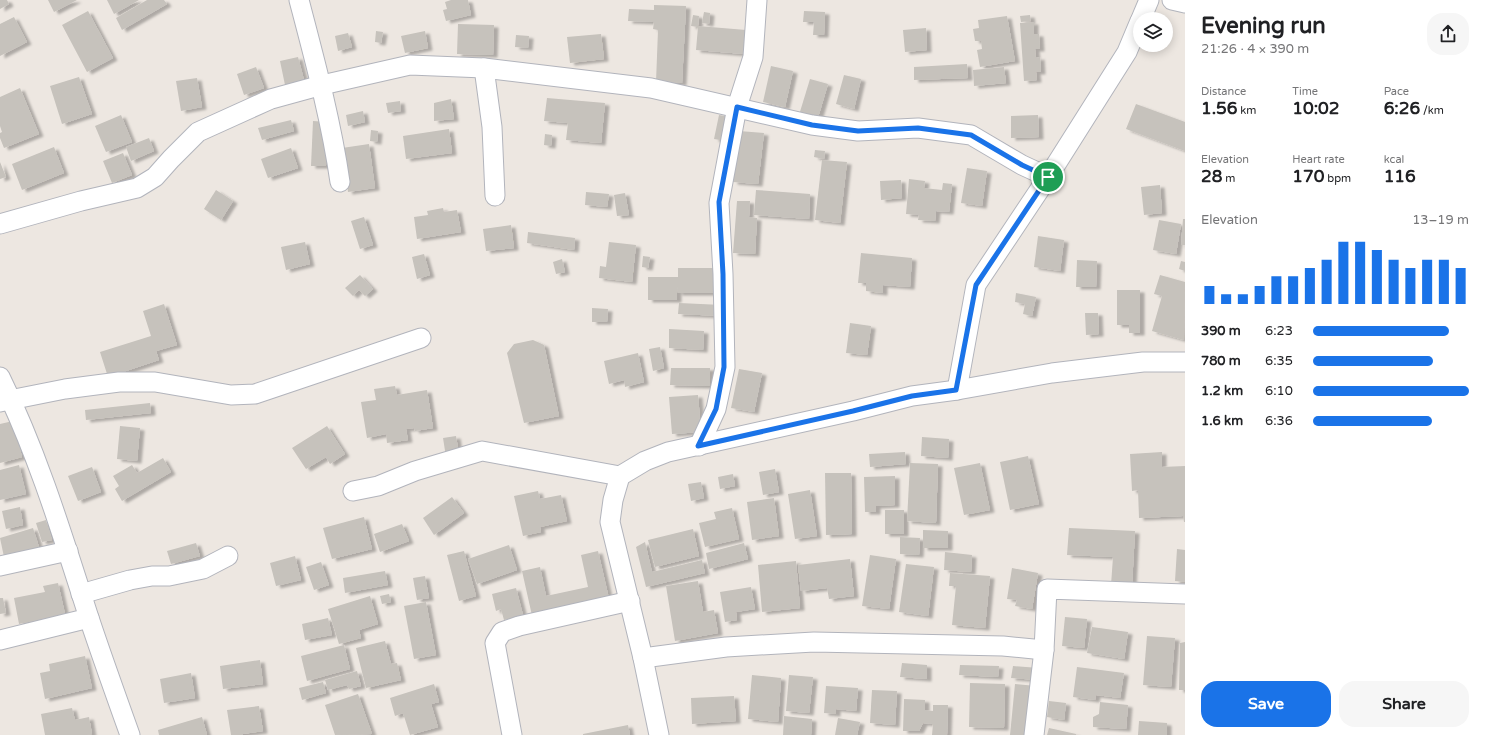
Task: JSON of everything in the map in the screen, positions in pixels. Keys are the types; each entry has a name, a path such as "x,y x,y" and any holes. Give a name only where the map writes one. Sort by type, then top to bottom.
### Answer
{"street":[{"path":"299,0 322,85 333,136 340,182"},
{"path":"698,446 716,409 724,367 723,274 719,202 737,107 753,57 757,0"},
{"path":"1144,12 1149,0"},
{"path":"1172,0 1185,3"},
{"path":"956,390 976,285 1048,177 1127,52 1133,37"},
{"path":"0,224 81,201 137,188 155,177 198,132 271,99 322,85 410,65 484,68 651,88 812,125 858,131 918,128 971,135 1022,165 1048,177"},
{"path":"484,68 492,127 495,196"},
{"path":"6,401 119,382 156,382 231,395 256,394 421,338"},
{"path":"659,735 630,601 610,522 612,500 620,476 645,461 668,452 853,411 912,396 956,390 1052,373 1143,362 1185,362"},
{"path":"0,377 6,401 51,500 89,618 130,735"},
{"path":"353,491 378,486 415,471 482,451 620,476"},
{"path":"0,566 68,551"},
{"path":"82,594 130,580 152,576 169,576 203,569 228,556"},
{"path":"1034,735 1044,650 1047,589 1185,594"},
{"path":"512,735 495,643 502,632 519,626 630,601"},
{"path":"0,640 89,618"},
{"path":"643,658 726,647 814,642 1003,646 1044,650"}],"building":[{"path":"0,0 7,0 9,4 0,9"},
{"path":"48,0 77,0 54,12"},
{"path":"107,0 139,0 114,14"},
{"path":"147,0 164,0 167,4 122,30 116,18"},
{"path":"451,0 468,0 471,15 446,21 443,10 447,9 445,2"},
{"path":"654,5 686,6 682,83 656,82 658,30 653,29 654,22 628,21 629,9 654,10"},
{"path":"88,11 113,58 87,72 62,25"},
{"path":"804,11 825,12 824,35 813,35 814,22 803,22"},
{"path":"704,12 710,13 709,24 702,23"},
{"path":"693,15 699,16 698,26 746,30 744,54 696,50 698,27 691,26"},
{"path":"1030,15 1031,21 1021,22 1020,16"},
{"path":"1007,16 1015,61 980,67 977,50 982,49 981,41 975,41 973,29 979,28 978,20"},
{"path":"14,17 27,42 0,56 0,24"},
{"path":"1034,22 1034,34 1039,34 1040,49 1035,49 1036,58 1040,57 1041,72 1036,72 1037,80 1024,81 1020,23"},
{"path":"458,24 494,25 493,55 457,54"},
{"path":"926,28 927,50 905,52 903,30"},
{"path":"376,31 383,32 381,43 375,42"},
{"path":"425,31 428,48 405,53 401,36"},
{"path":"348,33 352,47 338,51 335,36"},
{"path":"601,34 604,59 570,63 567,37"},
{"path":"516,35 529,36 528,48 515,47"},
{"path":"298,57 304,80 285,85 280,61"},
{"path":"967,64 968,78 914,80 914,67"},
{"path":"771,66 793,71 785,107 763,102"},
{"path":"256,67 264,88 244,95 237,74"},
{"path":"1004,67 1006,83 974,86 973,70"},
{"path":"844,75 861,79 854,109 836,104"},
{"path":"79,77 92,114 62,124 50,86"},
{"path":"197,78 202,107 181,111 176,81"},
{"path":"810,79 828,84 817,121 799,115"},
{"path":"20,88 39,134 4,148 0,138 0,133 2,132 0,126 0,97"},
{"path":"547,98 605,103 601,143 566,140 568,123 544,121"},
{"path":"451,99 454,119 434,121 434,103"},
{"path":"400,101 401,111 388,113 386,103"},
{"path":"1136,104 1185,122 1185,151 1126,129"},
{"path":"363,111 365,122 348,126 346,115"},
{"path":"121,115 132,142 106,152 95,126"},
{"path":"719,115 731,117 726,141 714,139"},
{"path":"1038,115 1039,137 1011,138 1011,116"},
{"path":"291,120 294,131 262,140 258,128"},
{"path":"313,121 327,122 326,166 311,166"},
{"path":"449,129 452,153 406,159 403,136"},
{"path":"371,130 378,131 377,142 370,141"},
{"path":"739,131 764,133 758,184 733,182"},
{"path":"545,134 552,135 551,146 544,145"},
{"path":"149,138 154,151 131,161 126,147"},
{"path":"369,144 375,188 348,192 342,148"},
{"path":"54,147 64,173 22,190 12,164"},
{"path":"291,148 298,168 268,178 261,159"},
{"path":"815,150 825,151 824,159 814,157"},
{"path":"123,153 132,175 112,183 103,161"},
{"path":"822,160 847,162 840,223 815,220"},
{"path":"0,162 6,177 0,179"},
{"path":"967,168 987,171 982,206 961,203"},
{"path":"909,179 925,181 924,188 942,190 943,183 952,184 949,212 936,211 935,221 918,220 919,215 906,214"},
{"path":"901,180 902,198 881,200 880,181"},
{"path":"1160,185 1162,213 1144,215 1141,187"},
{"path":"216,190 233,201 221,220 204,209"},
{"path":"756,190 810,194 809,219 754,215"},
{"path":"586,192 609,194 607,207 585,205"},
{"path":"625,193 629,215 617,216 614,195"},
{"path":"737,201 750,201 749,217 757,218 755,254 733,253"},
{"path":"443,208 444,212 457,210 461,232 417,239 414,217 428,215 427,211"},
{"path":"364,217 373,245 360,249 351,221"},
{"path":"1183,219 1185,219 1185,245 1181,245"},
{"path":"1159,220 1181,224 1176,254 1153,250"},
{"path":"511,225 514,248 486,251 483,229"},
{"path":"528,232 575,238 574,250 527,243"},
{"path":"1038,236 1064,240 1060,271 1034,267"},
{"path":"305,242 310,264 286,270 281,247"},
{"path":"609,242 636,245 632,282 599,278 600,266 606,267"},
{"path":"861,253 912,258 910,287 883,285 883,293 866,291 866,283 858,283"},
{"path":"424,254 430,275 417,279 412,257"},
{"path":"643,256 650,257 648,268 642,267"},
{"path":"562,259 565,272 556,274 553,262"},
{"path":"1077,260 1097,261 1096,287 1076,287"},
{"path":"1181,261 1185,262 1185,271 1179,269"},
{"path":"678,268 715,268 715,293 678,293 677,286 677,300 648,300 648,277 678,277"},
{"path":"360,275 373,289 365,296 359,290 353,296 345,288"},
{"path":"1160,275 1185,282 1184,340 1152,331 1162,296 1154,294"},
{"path":"1117,290 1140,290 1140,333 1129,333 1129,325 1117,325"},
{"path":"1016,293 1036,297 1032,316 1023,314 1025,304 1015,302"},
{"path":"679,303 722,305 722,316 678,314"},
{"path":"164,304 177,345 156,351 159,360 108,377 100,352 151,336 143,311"},
{"path":"592,308 608,309 607,322 592,322"},
{"path":"1085,313 1098,313 1099,334 1086,335"},
{"path":"850,323 871,326 867,355 846,353"},
{"path":"669,329 704,331 703,350 669,348"},
{"path":"533,340 544,345 559,416 524,423 507,353 514,344"},
{"path":"660,347 664,368 653,371 649,349"},
{"path":"638,353 644,382 625,387 624,380 609,384 604,361"},
{"path":"671,368 710,368 710,386 670,385"},
{"path":"739,369 762,373 754,412 731,408"},
{"path":"395,386 397,395 427,390 433,428 415,431 414,428 406,429 408,440 387,443 386,434 367,438 361,402 376,400 374,389"},
{"path":"698,395 701,432 672,434 669,397"},
{"path":"150,403 151,413 86,420 85,410"},
{"path":"13,421 22,457 0,463 0,424"},
{"path":"120,426 140,428 137,461 117,459"},
{"path":"327,426 345,454 330,464 326,457 306,469 292,448"},
{"path":"456,436 459,455 446,457 443,438"},
{"path":"922,437 949,439 948,458 921,456"},
{"path":"905,452 906,464 870,467 869,454"},
{"path":"1162,452 1162,467 1185,466 1185,522 1183,516 1139,518 1138,490 1132,491 1130,454"},
{"path":"1028,456 1039,504 1010,510 1000,462"},
{"path":"163,458 171,472 122,501 115,489 119,486 113,476 132,465 137,473"},
{"path":"910,463 938,464 936,523 907,521"},
{"path":"980,463 990,510 964,515 954,468"},
{"path":"19,465 26,494 0,500 0,470"},
{"path":"92,467 101,492 78,501 68,476"},
{"path":"775,469 779,492 763,495 759,472"},
{"path":"825,473 851,473 852,534 826,535"},
{"path":"733,474 735,486 720,489 718,477"},
{"path":"895,476 895,505 876,506 876,512 865,512 864,477"},
{"path":"701,482 704,498 691,501 688,484"},
{"path":"810,490 817,536 795,539 788,494"},
{"path":"538,491 540,499 561,495 567,521 540,527 541,532 523,536 514,496"},
{"path":"452,497 464,513 434,535 423,518"},
{"path":"774,498 779,536 752,540 747,502"},
{"path":"20,507 23,525 6,529 2,511"},
{"path":"732,508 739,539 705,547 699,523 716,519 714,512"},
{"path":"885,510 904,510 904,534 885,534"},
{"path":"364,517 372,549 332,559 323,528"},
{"path":"46,520 52,540 42,542 36,523"},
{"path":"402,524 409,541 380,552 374,534"},
{"path":"33,528 39,547 4,557 0,538"},
{"path":"1069,528 1135,531 1132,586 1111,585 1113,557 1067,555"},
{"path":"693,529 699,556 655,567 648,540"},
{"path":"923,530 948,531 948,548 923,548"},
{"path":"900,537 920,538 919,555 900,554"},
{"path":"645,542 652,572 702,560 705,573 646,587 636,547"},
{"path":"196,543 200,556 171,564 167,551"},
{"path":"744,543 748,559 709,569 706,553"},
{"path":"509,545 517,570 477,584 468,559"},
{"path":"1177,549 1185,550 1185,582 1175,581"},
{"path":"464,551 476,596 459,601 447,555"},
{"path":"598,551 610,603 533,620 522,571 540,567 546,596 588,587 581,555"},
{"path":"945,552 972,555 971,572 944,570"},
{"path":"870,555 896,559 889,609 862,606"},
{"path":"295,556 301,580 276,586 270,563"},
{"path":"850,559 854,596 829,599 827,588 801,591 798,565"},
{"path":"796,561 800,608 762,612 758,565"},
{"path":"321,562 329,585 314,590 306,567"},
{"path":"906,564 934,567 928,616 899,612"},
{"path":"1012,568 1038,573 1032,609 1015,606 1017,600 1007,599"},
{"path":"385,571 388,585 345,593 343,578"},
{"path":"950,573 990,576 985,628 952,625 956,586 949,586"},
{"path":"425,576 429,598 417,600 413,578"},
{"path":"698,581 703,612 714,610 718,633 675,641 666,586"},
{"path":"58,583 65,614 19,624 14,598 45,592 43,586"},
{"path":"751,587 755,609 736,612 737,620 725,622 720,592"},
{"path":"516,588 523,615 504,620 501,609 496,611 492,594"},
{"path":"389,594 391,602 382,604 380,596"},
{"path":"370,596 378,624 359,630 361,638 339,644 328,609"},
{"path":"0,598 3,598 6,613 0,614"},
{"path":"426,602 436,655 414,659 404,606"},
{"path":"1065,617 1087,619 1084,648 1062,646"},
{"path":"328,618 332,635 305,640 302,624"},
{"path":"1092,627 1128,632 1124,659 1087,653"},
{"path":"1147,636 1175,638 1171,687 1143,685"},
{"path":"385,641 391,664 397,663 401,680 366,688 356,648"},
{"path":"1185,642 1185,690 1179,690 1180,643"},
{"path":"344,645 350,669 307,681 301,656"},
{"path":"85,656 92,688 45,699 40,673 50,671 49,664"},
{"path":"260,660 263,684 223,689 220,666"},
{"path":"902,663 927,665 927,679 900,677"},
{"path":"960,665 999,666 998,677 959,675"},
{"path":"1013,666 1039,668 1038,680 1011,678"},
{"path":"1077,667 1124,673 1120,698 1096,695 1095,700 1073,697"},
{"path":"357,671 361,686 349,689 347,685 328,690 325,680"},
{"path":"191,673 195,698 164,703 160,679"},
{"path":"752,675 781,678 778,722 748,719"},
{"path":"789,675 813,677 809,713 786,711"},
{"path":"323,682 326,693 302,700 299,688"},
{"path":"970,683 1005,684 1004,728 969,727"},
{"path":"434,684 439,702 431,704 438,727 410,735 403,713 395,716 390,698"},
{"path":"1015,684 1036,686 1032,735 1010,735"},
{"path":"826,686 858,688 856,711 836,709 836,714 824,713"},
{"path":"872,690 897,691 895,725 870,723"},
{"path":"358,694 372,734 335,735 325,705"},
{"path":"734,696 736,721 692,724 691,698"},
{"path":"904,699 925,700 925,710 933,711 933,705 948,705 947,735 932,735 933,724 923,723 919,731 903,731"},
{"path":"1049,701 1066,703 1064,720 1047,717"},
{"path":"1100,702 1128,705 1126,729 1093,727 1093,717 1099,714"},
{"path":"259,706 263,731 243,735 231,735 227,710"},
{"path":"72,708 75,720 89,717 92,734 45,735 41,714"},
{"path":"784,716 812,719 811,735 783,735"},
{"path":"202,717 207,735 159,735 158,730"},
{"path":"838,718 860,722 857,735 835,735"},
{"path":"1139,721 1167,723 1167,735 1138,735"},
{"path":"628,725 630,735 583,735 583,734"},
{"path":"1049,728 1076,734 1076,735 1047,735"}],"route":[{"path":"737,107 812,125 858,131 918,128 971,135 1022,165 1048,177 976,285 956,390 912,396 698,446 716,409 724,367 723,274 719,202 737,107"}]}
